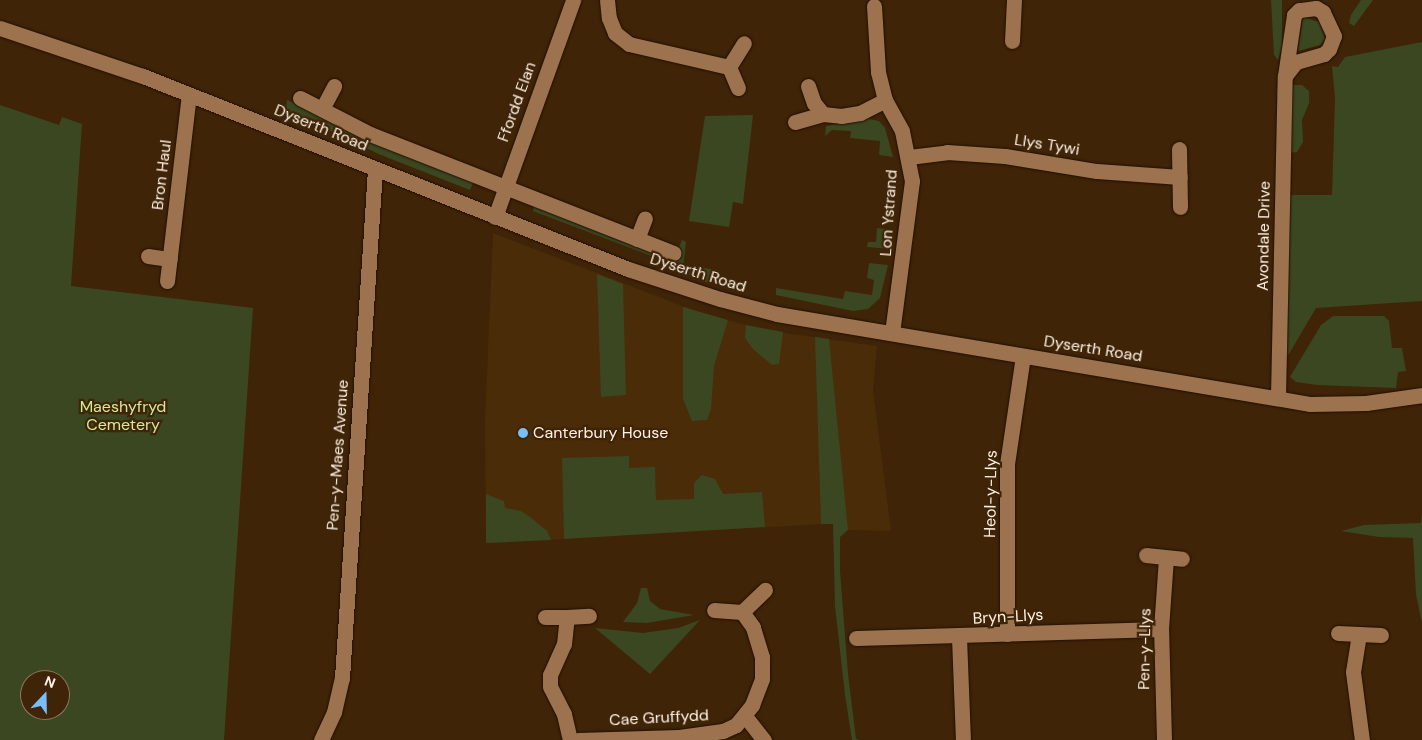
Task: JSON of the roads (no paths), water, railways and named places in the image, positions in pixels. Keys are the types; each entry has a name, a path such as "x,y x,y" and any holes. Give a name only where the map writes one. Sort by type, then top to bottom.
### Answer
{"street":[{"name":"Ffordd Elan","path":"495,217 571,0"},
{"path":"607,0 609,18 615,33 629,44 729,67"},
{"path":"1012,41 1014,0"},
{"name":"Lon Ystrand","path":"874,6 878,72 885,100 902,131 909,157 912,181 892,333"},
{"name":"Avondale Drive","path":"1278,397 1285,76 1294,15 1299,10 1316,8 1323,12 1334,36 1330,49 1324,54 1296,62 1285,76"},
{"name":"Dyserth Road","path":"0,28 189,94 656,280 778,314 1278,397 1310,404 1339,405 1422,395"},
{"path":"729,67 744,43"},
{"path":"729,67 738,88"},
{"path":"322,109 334,86"},
{"path":"808,86 814,103 823,114"},
{"name":"Bron Haul","path":"167,282 189,94"},
{"path":"300,98 370,134 673,253"},
{"path":"794,122 823,114 840,116 860,113 885,100"},
{"path":"1179,149 1180,207"},
{"name":"Llys Tywi","path":"909,157 947,152 995,155 1097,171 1180,177"},
{"name":"Pen-y-Maes Avenue","path":"321,740 334,712 342,678 375,169"},
{"path":"637,239 645,218"},
{"path":"148,256 170,259"},
{"name":"Heol-y-Llys","path":"1007,634 1007,464 1023,356"},
{"path":"1146,555 1182,559"},
{"name":"Pen-y-Llys","path":"1164,740 1161,629 1166,558"},
{"path":"714,610 742,612 765,590"},
{"name":"Cae Gruffydd","path":"578,740 679,737 724,731 745,716 762,679 762,657 753,627 742,612"},
{"path":"545,617 589,616"},
{"path":"567,617 564,644 550,675 550,686 564,714 570,740"},
{"name":"Bryn-Llys","path":"856,638 959,637 1161,629"},
{"path":"1338,633 1381,635"},
{"path":"1359,634 1353,672 1362,740"},
{"path":"959,637 963,740"},
{"path":"745,716 764,740"}],"place":[{"name":"Canterbury House","path":"523,433"}],"park label":[{"name":"Maeshyfryd Cemetery","path":"123,416"}]}
